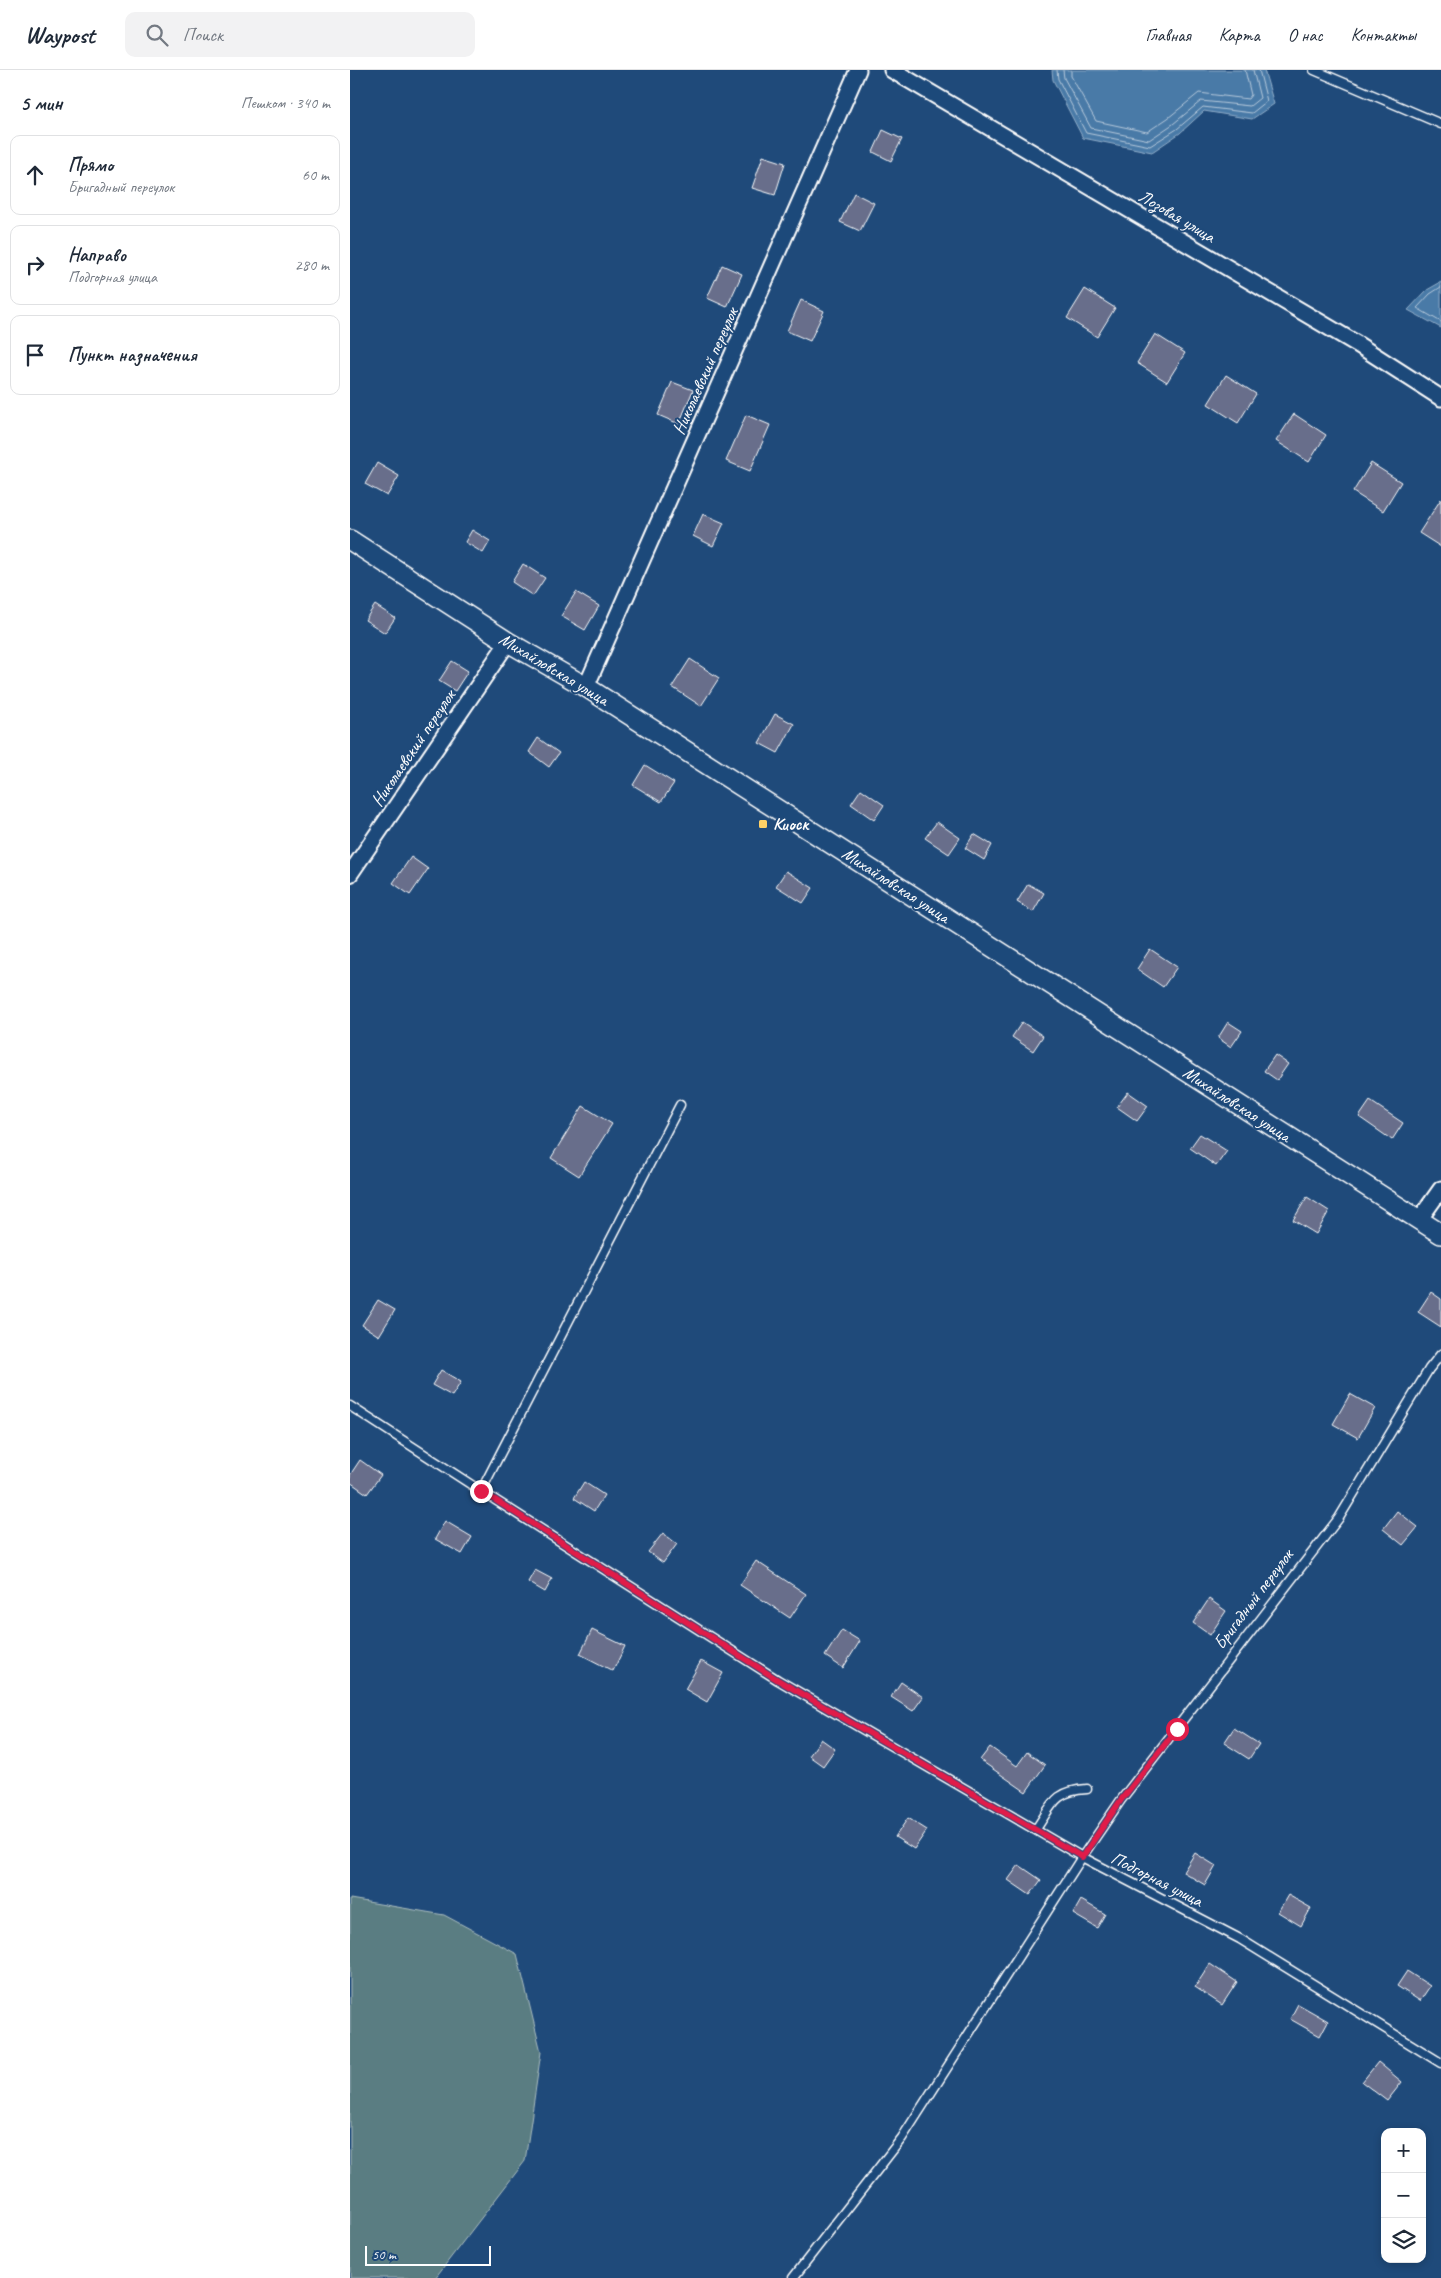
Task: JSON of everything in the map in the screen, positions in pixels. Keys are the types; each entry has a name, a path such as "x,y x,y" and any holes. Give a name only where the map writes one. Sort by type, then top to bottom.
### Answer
{"street":[{"name":"Николаевский переулок","path":"586,687 858,70"},
{"name":"Лозовая улица","path":"892,70 1357,344 1441,398"},
{"name":"Михайловская улица","path":"350,540 508,642 586,687 1441,1234"},
{"name":"Николаевский переулок","path":"350,874 508,642"},
{"path":"1419,1220 1441,1189"}],"lane":[{"path":"1314,70 1441,124"},
{"path":"481,1491 680,1105"},
{"name":"Бригадный переулок","path":"793,2278 902,2138 1082,1857 1121,1800 1339,1518 1429,1369 1441,1354"},
{"name":"Подгорная улица","path":"350,1406 778,1680 1082,1857 1240,1939 1441,2063"},
{"path":"1036,1829 1060,1795 1070,1790 1087,1789"}],"green space":[{"path":"350,1899 444,1915 517,1954 541,2052 525,2161 435,2278 350,2278"}],"water":[{"path":"1052,70 1264,70 1274,104 1252,119 1204,111 1180,133 1152,152 1083,138 1053,80"},
{"path":"1441,282 1441,328 1408,310 1427,290"}],"building":[{"path":"883,130 902,139 891,161 873,152"},
{"path":"763,156 785,163 775,195 752,188"},
{"path":"854,193 874,203 860,231 840,222"},
{"path":"722,265 742,274 727,307 707,298"},
{"path":"1085,289 1115,308 1097,337 1067,318"},
{"path":"801,300 824,311 810,341 787,331"},
{"path":"1155,334 1185,353 1167,382 1137,363"},
{"path":"1226,375 1256,394 1238,423 1208,404"},
{"path":"672,382 693,390 679,424 658,415"},
{"path":"1294,414 1326,435 1309,462 1276,441"},
{"path":"746,415 770,425 750,471 726,461"},
{"path":"377,463 399,476 387,496 365,484"},
{"path":"1371,463 1401,482 1383,511 1353,492"},
{"path":"1441,499 1441,547 1419,533"},
{"path":"703,514 724,523 713,546 693,536"},
{"path":"472,530 490,541 483,553 465,542"},
{"path":"523,564 545,578 533,596 512,582"},
{"path":"576,592 599,606 585,630 561,616"},
{"path":"375,605 395,618 385,633 365,620"},
{"path":"690,659 719,678 701,706 672,687"},
{"path":"452,661 468,671 455,691 439,681"},
{"path":"775,714 794,724 778,753 759,743"},
{"path":"538,738 559,753 549,767 529,752"},
{"path":"645,765 674,783 661,802 633,785"},
{"path":"861,789 884,805 874,820 851,804"},
{"path":"937,822 960,838 949,854 925,838"},
{"path":"974,834 992,845 984,860 965,848"},
{"path":"411,857 428,869 410,895 393,883"},
{"path":"786,871 813,888 803,903 776,886"},
{"path":"1028,884 1044,893 1033,912 1017,902"},
{"path":"1150,949 1177,967 1163,987 1137,969"},
{"path":"1022,1022 1043,1036 1033,1051 1012,1037"},
{"path":"1228,1022 1242,1031 1231,1047 1218,1038"},
{"path":"1275,1055 1288,1064 1277,1080 1264,1071"},
{"path":"1128,1092 1148,1106 1137,1121 1117,1107"},
{"path":"1370,1101 1403,1123 1392,1140 1359,1117"},
{"path":"583,1106 612,1124 579,1176 551,1158"},
{"path":"1200,1134 1227,1151 1216,1166 1190,1148"},
{"path":"1307,1197 1329,1211 1316,1234 1293,1220"},
{"path":"1431,1292 1441,1299 1441,1327 1418,1312"},
{"path":"378,1300 395,1310 379,1336 362,1325"},
{"path":"441,1370 461,1382 452,1396 432,1385"},
{"path":"1350,1394 1375,1408 1358,1438 1333,1424"},
{"path":"360,1460 381,1475 367,1494 350,1482 350,1475"},
{"path":"584,1482 604,1495 594,1511 574,1498"},
{"path":"1397,1511 1418,1527 1403,1545 1383,1529"},
{"path":"445,1521 472,1537 462,1554 435,1539"},
{"path":"663,1533 677,1544 663,1563 648,1552"},
{"path":"756,1561 806,1594 790,1618 740,1585"},
{"path":"535,1570 552,1579 545,1592 528,1582"},
{"path":"1209,1599 1226,1611 1210,1635 1193,1623"},
{"path":"592,1630 625,1646 613,1671 580,1654"},
{"path":"842,1630 860,1641 843,1668 825,1656"},
{"path":"701,1661 723,1673 707,1702 685,1689"},
{"path":"901,1682 923,1697 913,1711 891,1697"},
{"path":"1234,1728 1259,1744 1249,1759 1224,1743"},
{"path":"821,1739 835,1749 823,1766 809,1756"},
{"path":"990,1747 1017,1766 1027,1752 1045,1765 1026,1792 980,1760"},
{"path":"908,1818 927,1830 914,1849 895,1837"},
{"path":"1195,1853 1216,1866 1205,1885 1183,1872"},
{"path":"1019,1865 1041,1880 1030,1895 1008,1880"},
{"path":"1288,1895 1311,1908 1301,1926 1278,1912"},
{"path":"1081,1900 1105,1914 1097,1928 1073,1914"},
{"path":"1210,1964 1237,1982 1222,2005 1195,1987"},
{"path":"1407,1971 1430,1986 1420,2001 1397,1986"},
{"path":"1298,2004 1328,2021 1320,2036 1290,2019"},
{"path":"1378,2062 1402,2082 1387,2101 1362,2082"}],"place":[{"name":"Киоск","path":"763,824"}],"route":[{"path":"481,1491 778,1680 1082,1857 1121,1800 1177,1729"}]}
